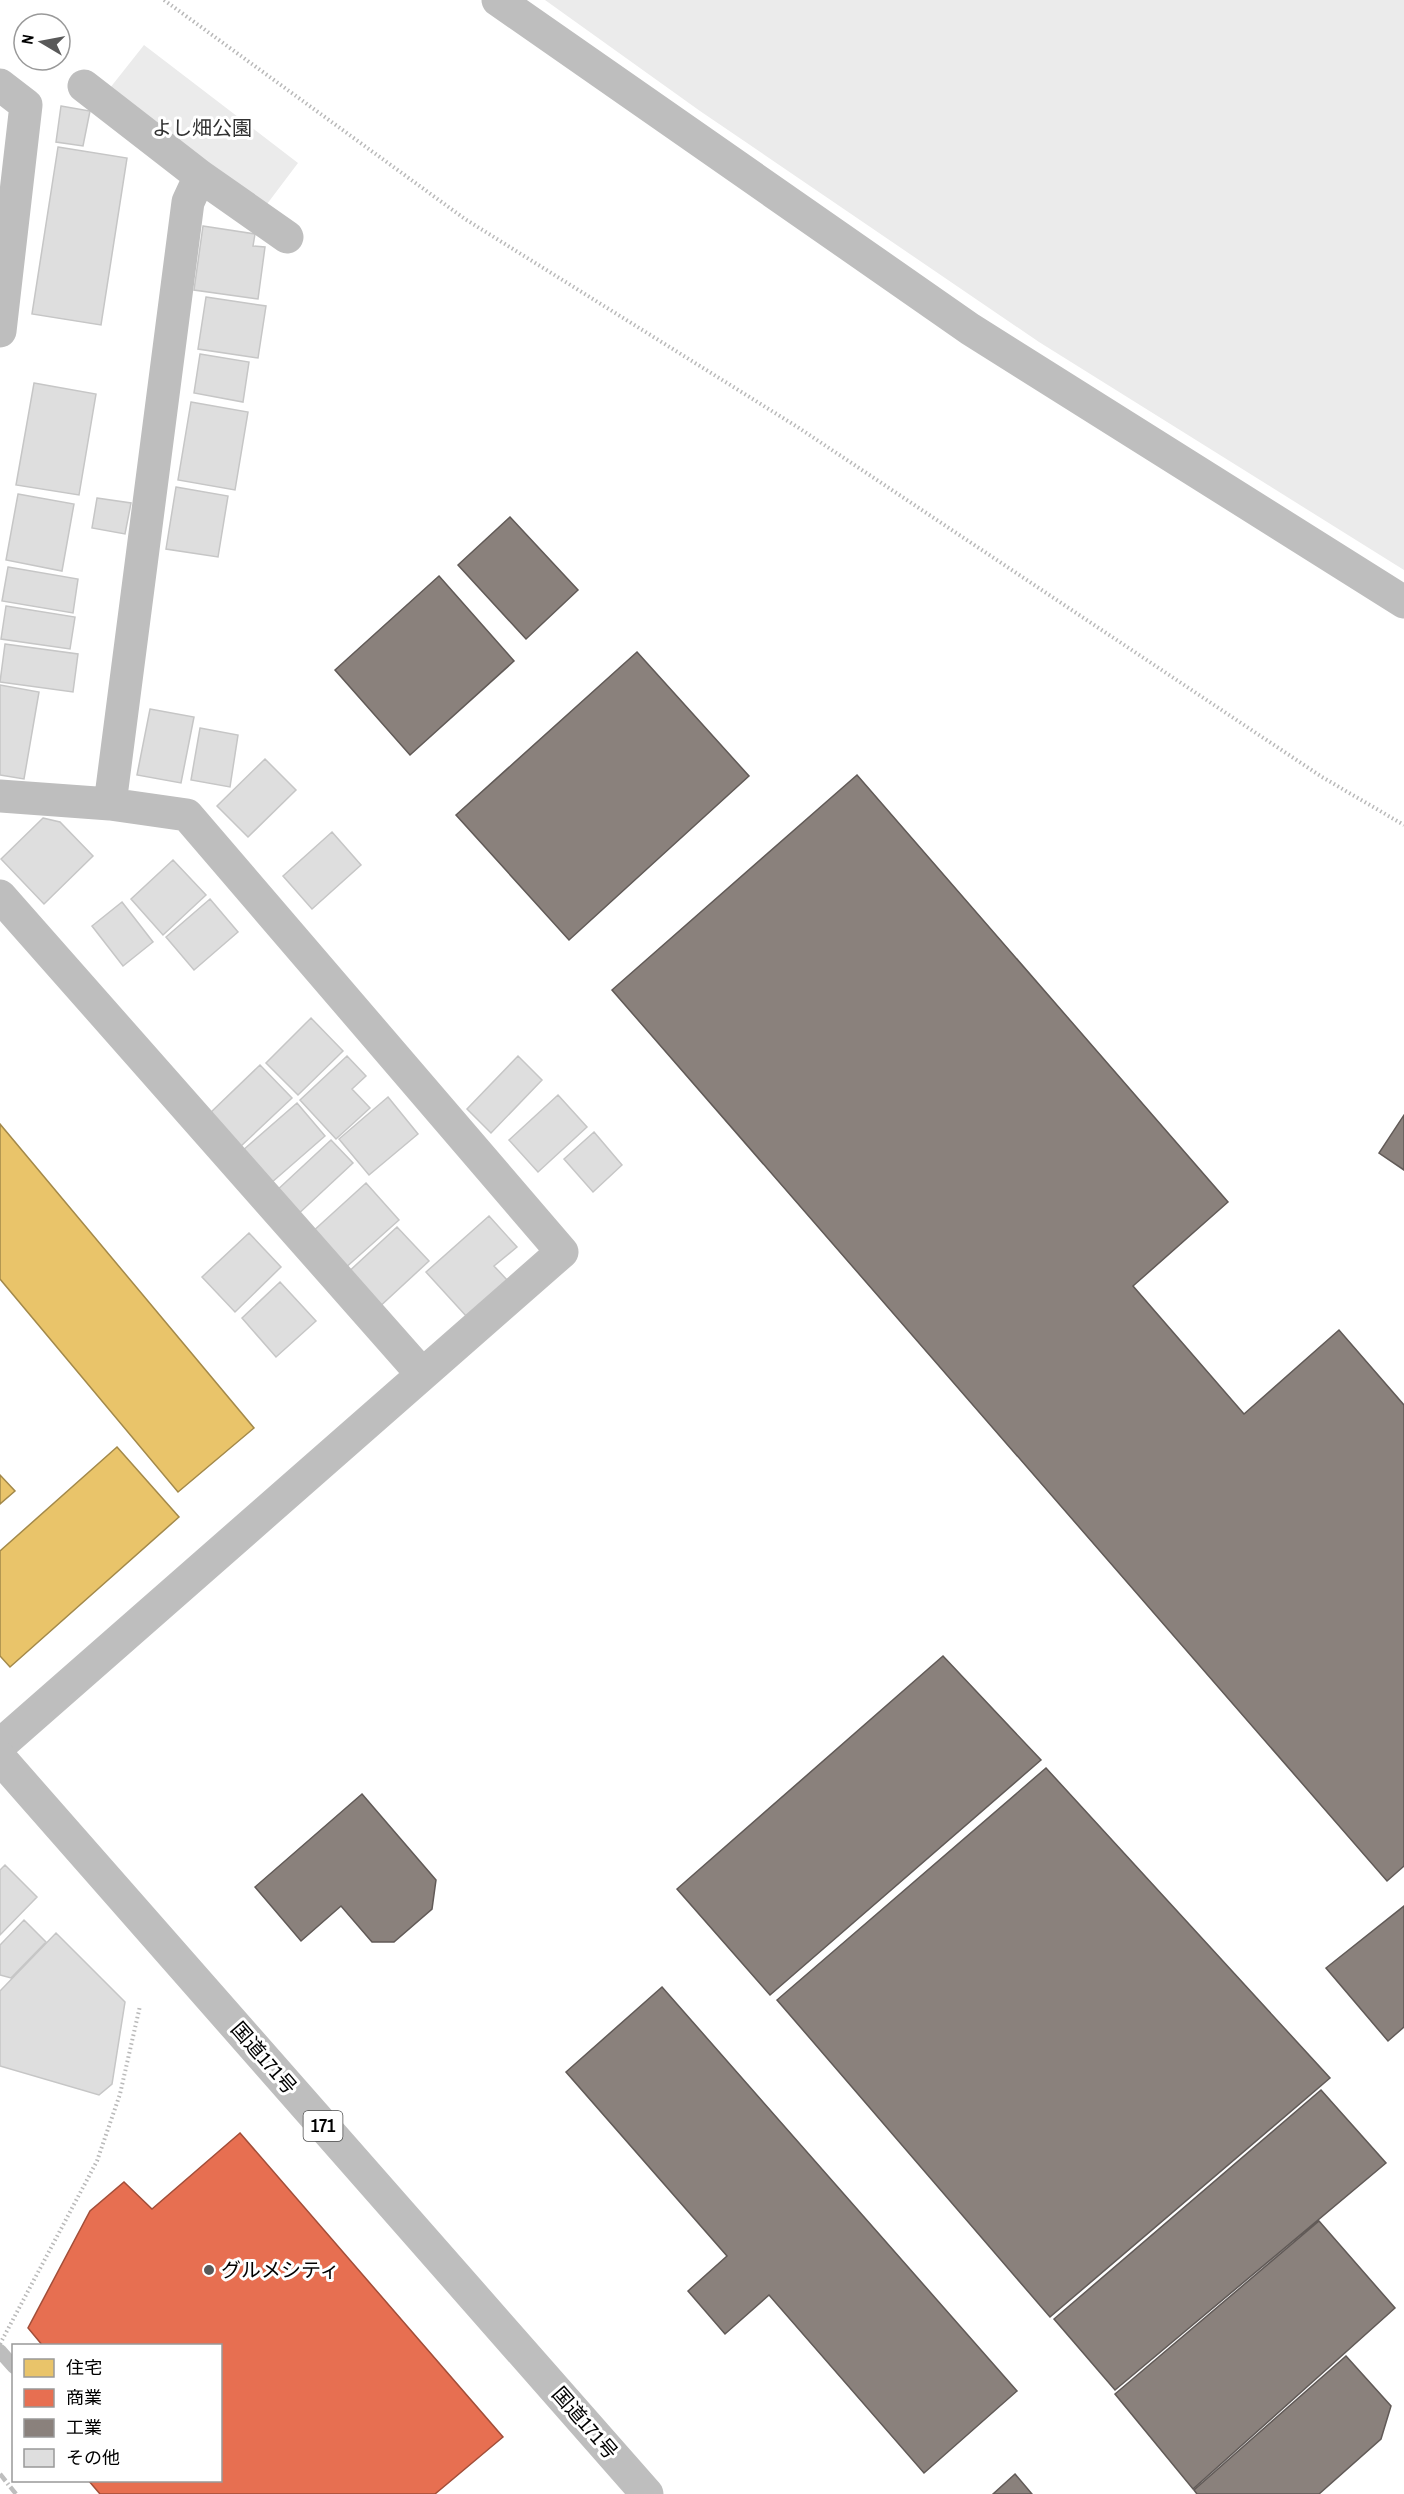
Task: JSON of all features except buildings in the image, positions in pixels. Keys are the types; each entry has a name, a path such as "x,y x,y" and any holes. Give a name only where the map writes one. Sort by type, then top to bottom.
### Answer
{"main road":[{"path":"498,0 970,329 1404,602"},
{"path":"0,85 26,105 0,331"},
{"path":"84,86 200,176 287,237"},
{"path":"110,804 188,202 200,176"},
{"path":"0,795 110,804 187,815 562,1252 0,1745"},
{"path":"0,897 422,1374"},
{"name":"国道171号","path":"0,1758 647,2494"}],"path":[{"path":"164,1 465,219 799,428 1322,777 1404,825"},
{"path":"0,2344 97,2161 120,2094 140,2006"}],"green space":[{"path":"545,0 1404,0 1404,570 1039,342 700,111"},
{"name":"よし畑公園","path":"144,45 298,163 261,212 106,93"}],"waterway":[{"path":"0,2351 12,2365"}],"railway":[{"path":"0,2474 16,2494"}],"place":[{"name":"グルメシティ","path":"209,2270"}]}
